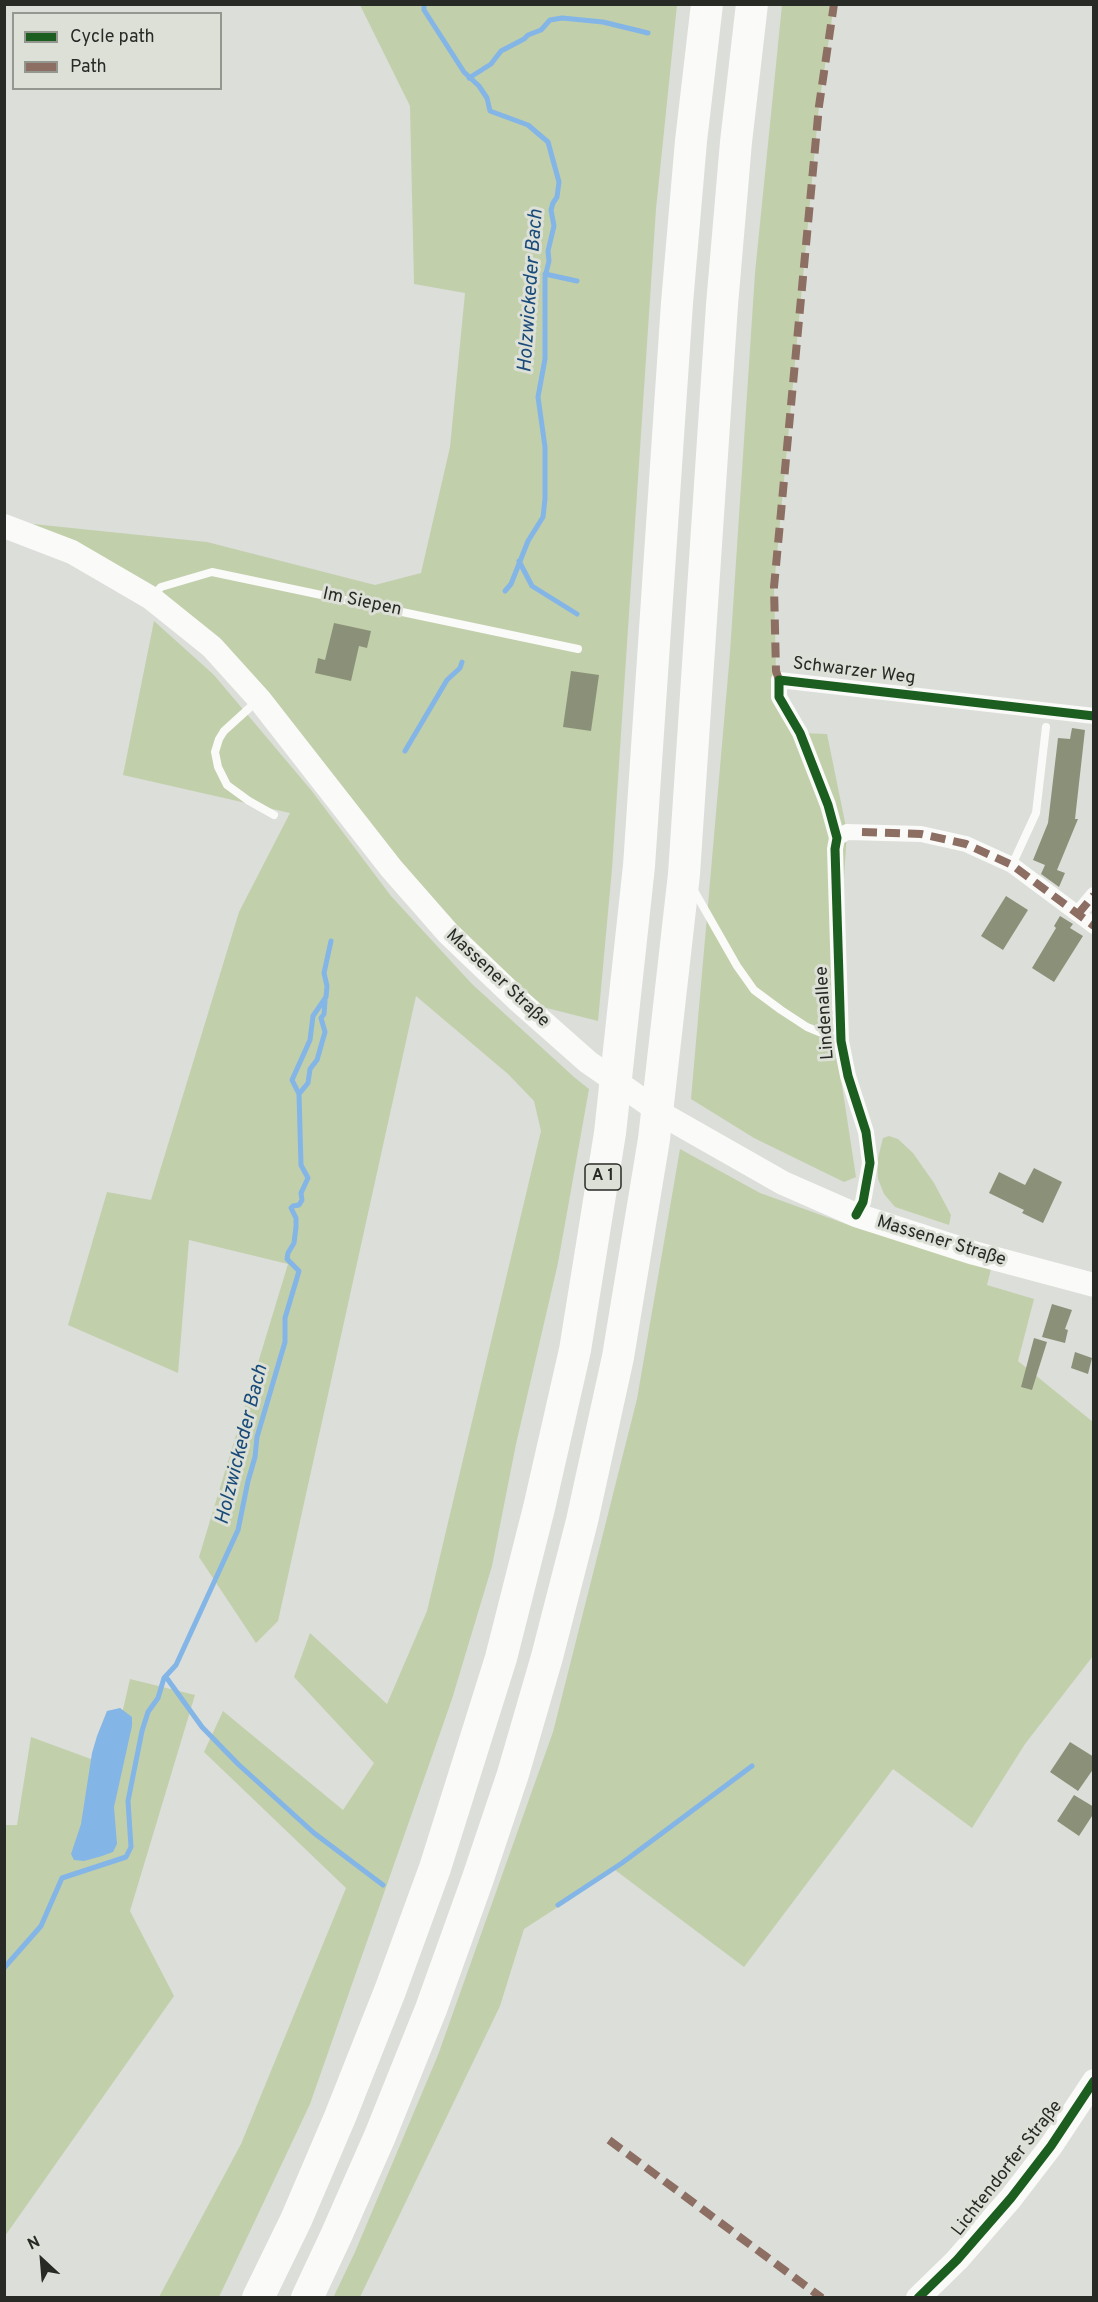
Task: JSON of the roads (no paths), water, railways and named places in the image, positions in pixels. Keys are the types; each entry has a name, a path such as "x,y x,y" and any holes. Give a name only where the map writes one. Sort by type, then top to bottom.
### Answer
{"highway":[{"name":"A 1","path":"258,2298 296,2220 340,2117 390,1991 435,1868 501,1658 539,1508 575,1350 610,1133 639,866 677,303 691,141 707,4"},
{"name":"A 1","path":"307,2298 380,2136 431,2009 509,1785 547,1657 582,1521 618,1357 654,1139 684,874 723,294 736,142 752,4"}],"main road":[{"name":"Massener Straße","path":"4,526 72,552 151,598 212,647 259,699 398,876 448,933 519,1001 588,1062 667,1117 783,1183 856,1215 974,1253 1094,1285"},
{"name":"Lichtendorfer Straße","path":"918,2298 957,2260 1011,2198 1051,2146 1094,2081"}],"street":[{"name":"Schwarzer Weg","path":"837,838 828,805 801,733 779,697 779,680 1094,716"},
{"path":"837,838 847,832 921,834 966,844 1012,865 1094,926"},
{"name":"Lindenallee","path":"837,838 835,849 841,1041 848,1076 866,1132 870,1162 863,1202 856,1215"},
{"path":"1078,914 1094,895"}],"lane":[{"name":"Im Siepen","path":"151,598 160,587 212,572 578,649"},
{"path":"259,699 224,730 215,752 218,767 227,785 274,815"},
{"path":"1012,865 1036,813 1046,727"},
{"path":"684,874 737,966 754,990 807,1027 841,1041"}],"water":[{"path":"120,1708 132,1717 132,1726 114,1807 117,1844 113,1852 84,1861 74,1860 71,1854 81,1824 92,1753 97,1736 107,1711"}],"waterway":[{"name":"Holzwickeder Bach","path":"424,4 424,10 464,72 479,86 487,98 490,111 528,125 548,142 559,182 557,197 551,210 554,226 545,277 545,359 538,397 545,447 543,517 528,541 511,584 505,591"},
{"path":"469,78 491,64 501,51 541,30 550,20 562,18 603,22 648,33"},
{"path":"545,274 577,281"},
{"path":"519,561 532,586 577,614"},
{"name":"Holzwickeder Bach","path":"405,751 447,680 460,668 462,662"},
{"name":"Holzwickeder Bach","path":"4,1968 41,1926 62,1878 126,1857 131,1847 128,1801 148,1712 158,1698 164,1678 176,1665 238,1530 255,1457 257,1437 285,1342 285,1318 299,1271 287,1259 294,1243 296,1227 296,1218 291,1208 299,1205 302,1200 301,1193 308,1178 301,1165 299,1094 292,1080 310,1040 313,1016 326,997 327,986 324,973 331,941"},
{"path":"299,1094 308,1083 310,1069 317,1060 325,1032 321,1018 324,1014 325,1001"},
{"path":"166,1677 202,1727 238,1764 314,1833 383,1885"},
{"path":"558,1905 622,1863 752,1766"}]}
